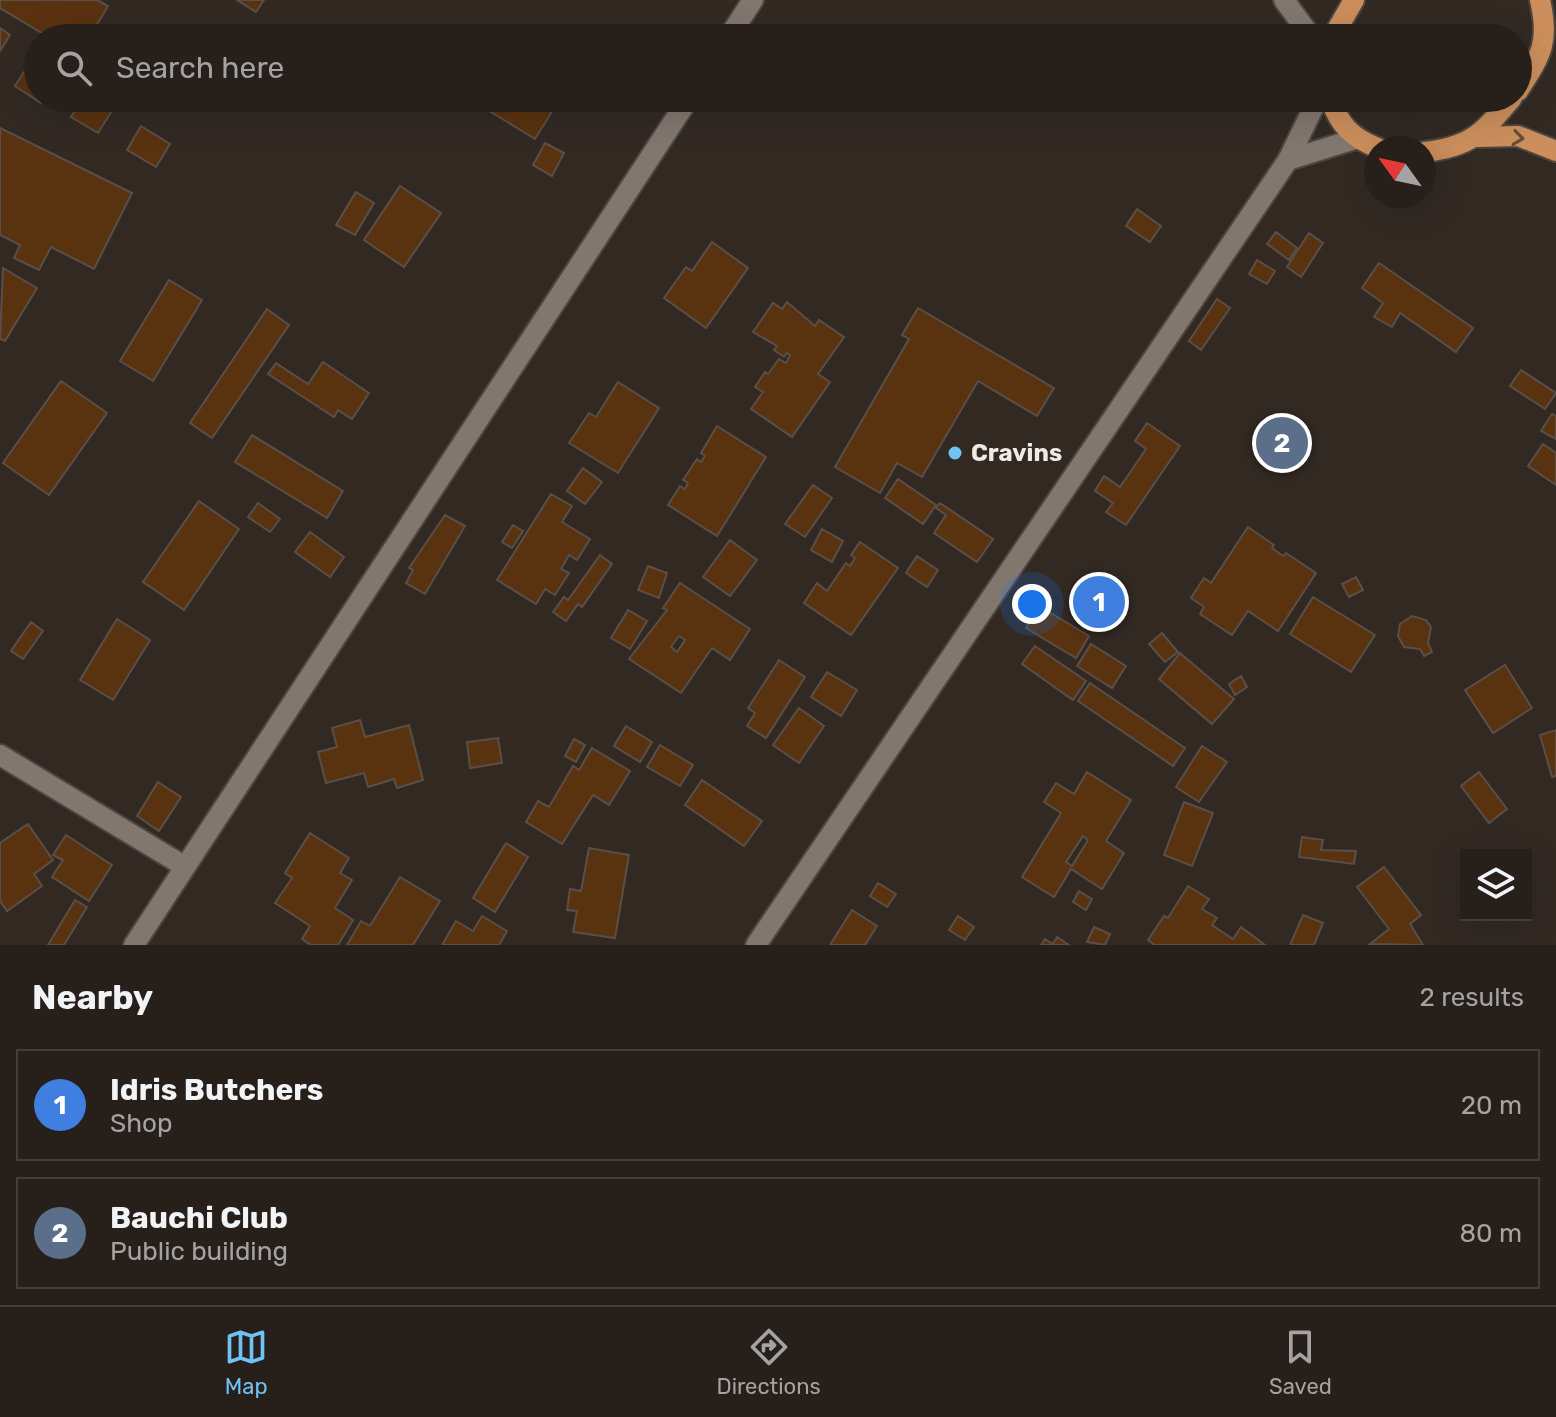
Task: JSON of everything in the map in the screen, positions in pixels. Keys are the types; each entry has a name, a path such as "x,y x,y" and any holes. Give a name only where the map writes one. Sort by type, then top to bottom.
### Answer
{"main road":[{"path":"1340,24 1354,0"},
{"path":"1532,74 1551,52 1540,0"},
{"path":"1335,112 1355,139 1364,143"},
{"path":"1478,137 1500,112"},
{"path":"1436,151 1478,137 1518,136 1556,151"}],"street":[{"path":"737,24 753,0"},
{"path":"1284,0 1302,24"},
{"path":"134,945 680,112"},
{"path":"756,945 1288,160 1311,112"},
{"path":"1288,160 1355,139"},
{"path":"0,755 184,866"}],"building":[{"path":"0,0 97,0 108,6 97,24 27,24 0,8"},
{"path":"237,0 264,0 256,12"},
{"path":"0,28 10,35 0,51"},
{"path":"24,72 24,92 15,86"},
{"path":"74,112 111,112 98,133 71,117"},
{"path":"491,112 552,112 535,139"},
{"path":"141,126 170,144 156,167 127,150"},
{"path":"0,128 132,193 94,269 51,247 39,270 14,258 20,245 0,235"},
{"path":"545,143 564,153 552,176 533,165"},
{"path":"400,186 441,213 404,267 364,240"},
{"path":"356,192 374,203 355,235 336,225"},
{"path":"1137,209 1161,226 1150,242 1126,226"},
{"path":"1276,232 1297,248 1289,260 1267,244"},
{"path":"1309,233 1323,243 1301,277 1287,267"},
{"path":"712,242 748,268 706,328 664,298 686,267 692,271"},
{"path":"1257,260 1275,271 1267,284 1249,274"},
{"path":"1379,263 1473,328 1456,352 1400,313 1392,327 1374,317 1383,303 1362,288"},
{"path":"3,268 37,288 5,341 0,339"},
{"path":"169,280 202,300 153,381 120,361"},
{"path":"1217,299 1230,308 1201,350 1189,341"},
{"path":"787,302 815,326 819,320 844,337 818,374 830,382 792,437 751,409 763,392 755,387 765,372 768,374 779,359 786,363 790,355 787,353 784,357 774,350 777,346 753,332 773,303 782,309"},
{"path":"918,308 1054,388 1037,416 978,381 922,477 897,463 880,493 835,467 909,339 902,335"},
{"path":"267,309 289,325 212,438 190,423"},
{"path":"323,362 369,393 352,419 338,410 334,417 268,374 276,363 308,384"},
{"path":"1521,370 1556,393 1545,409 1510,386"},
{"path":"61,381 107,413 49,495 3,463"},
{"path":"618,382 659,408 618,473 569,443 589,413 596,417"},
{"path":"1552,414 1556,416 1556,439 1541,431"},
{"path":"1147,423 1180,446 1126,525 1106,512 1113,503 1095,491 1104,476 1120,487 1146,449 1135,441"},
{"path":"717,426 766,457 717,536 668,505 680,486 685,489 688,483 683,480 697,459 701,462 705,456 701,453"},
{"path":"252,435 343,491 327,518 235,462"},
{"path":"1543,444 1556,453 1556,485 1528,466"},
{"path":"583,468 602,482 585,504 567,491"},
{"path":"898,479 936,505 923,524 885,498"},
{"path":"813,485 832,498 805,537 785,524"},
{"path":"551,494 572,506 562,522 590,539 577,560 569,555 561,569 569,573 555,595 545,589 536,604 497,580"},
{"path":"199,501 239,529 184,610 143,582"},
{"path":"258,503 280,519 270,532 248,517"},
{"path":"940,503 993,539 977,562 934,533 946,515 936,508"},
{"path":"445,515 465,526 425,594 406,583 413,570 409,568"},
{"path":"513,525 523,531 512,548 502,542"},
{"path":"1248,527 1274,545 1272,548 1283,556 1286,553 1316,573 1278,631 1248,611 1232,635 1200,614 1204,607 1191,598 1204,578 1211,583"},
{"path":"822,529 843,541 832,562 811,550"},
{"path":"310,532 344,557 330,577 295,552"},
{"path":"730,540 757,560 730,596 703,577"},
{"path":"860,542 898,568 851,635 804,603 817,583 827,591 846,563 850,566 855,558 851,555"},
{"path":"600,555 612,564 582,607 578,604 566,621 553,612 564,597 568,600"},
{"path":"917,556 938,570 927,587 906,573"},
{"path":"648,566 667,573 659,598 638,590"},
{"path":"1356,577 1363,590 1349,597 1342,584"},
{"path":"680,583 750,629 730,660 712,648 681,693 629,659 667,610 663,608","holes":["679,636 685,640 677,652 671,647"]},
{"path":"1313,597 1375,635 1351,672 1290,634"},
{"path":"1039,606 1089,636 1076,658 1026,628"},
{"path":"628,610 647,621 630,649 611,638"},
{"path":"1412,616 1426,620 1431,627 1428,643 1432,652 1424,656 1420,649 1404,647 1398,636 1400,624"},
{"path":"117,619 150,640 113,700 80,680"},
{"path":"31,622 43,631 23,659 11,651"},
{"path":"1162,633 1178,652 1165,662 1149,644"},
{"path":"1091,644 1126,666 1112,688 1077,666"},
{"path":"1035,646 1086,681 1073,700 1022,664"},
{"path":"1180,653 1234,699 1212,724 1159,679"},
{"path":"779,660 805,677 766,738 747,726 755,713 748,708"},
{"path":"1505,665 1532,708 1493,733 1465,690"},
{"path":"827,672 857,690 841,716 811,697"},
{"path":"1241,676 1247,687 1235,695 1229,684"},
{"path":"1090,683 1185,748 1173,766 1078,701"},
{"path":"799,708 824,726 799,763 773,745"},
{"path":"360,720 365,737 409,725 423,780 397,788 394,779 368,787 364,773 326,783 318,752 337,747 332,728"},
{"path":"626,726 652,742 640,762 614,746"},
{"path":"1556,730 1556,776 1552,777 1540,735"},
{"path":"498,738 502,763 470,768 467,742"},
{"path":"574,739 585,745 576,762 565,756"},
{"path":"660,745 693,765 680,786 647,767"},
{"path":"1202,746 1227,762 1199,802 1176,787"},
{"path":"592,748 630,771 609,805 593,795 562,844 526,822 538,801 549,807 573,766 579,770"},
{"path":"1087,772 1131,800 1106,841 1124,853 1102,889 1071,869 1054,897 1022,877 1061,813 1044,802 1056,783 1074,794","holes":["1083,836 1088,840 1072,866 1066,862"]},
{"path":"1479,772 1507,809 1489,823 1461,786"},
{"path":"702,780 762,821 744,846 685,805"},
{"path":"158,782 181,797 159,831 137,816"},
{"path":"1184,802 1213,813 1192,866 1164,855"},
{"path":"28,824 53,860 34,874 42,886 7,911 0,901 0,843"},
{"path":"310,833 349,858 340,873 352,880 335,908 353,920 338,945 311,945 302,939 310,926 275,903 292,878 285,873"},
{"path":"66,835 112,865 89,901 52,877 63,860 53,855"},
{"path":"1302,837 1323,840 1321,850 1356,851 1354,864 1299,857"},
{"path":"506,843 528,857 495,912 473,898"},
{"path":"589,848 629,855 615,938 573,932 577,911 567,910 570,889 581,891"},
{"path":"1384,867 1421,915 1410,924 1423,945 1370,944 1389,929 1357,887"},
{"path":"400,877 440,901 413,945 347,945 361,921 370,926"},
{"path":"878,883 896,894 887,907 870,896"},
{"path":"1188,886 1209,899 1202,909 1217,918 1212,925 1233,939 1241,927 1265,945 1155,945 1148,940 1164,916 1168,918"},
{"path":"1079,891 1092,899 1086,910 1073,902"},
{"path":"75,900 87,907 64,945 48,945"},
{"path":"852,910 877,926 865,945 830,945"},
{"path":"1303,915 1323,923 1314,945 1290,945"},
{"path":"482,916 507,931 499,945 442,945 456,921 473,931"},
{"path":"958,916 974,927 965,940 949,930"},
{"path":"1094,927 1110,934 1105,945 1087,942"},
{"path":"1057,937 1069,945 1041,945 1045,939 1053,944"}],"place":[{"name":"Bauchi Club","path":"1282,443"},
{"name":"Cravins","path":"955,453"},
{"name":"Idris Butchers","path":"1099,602"}]}
